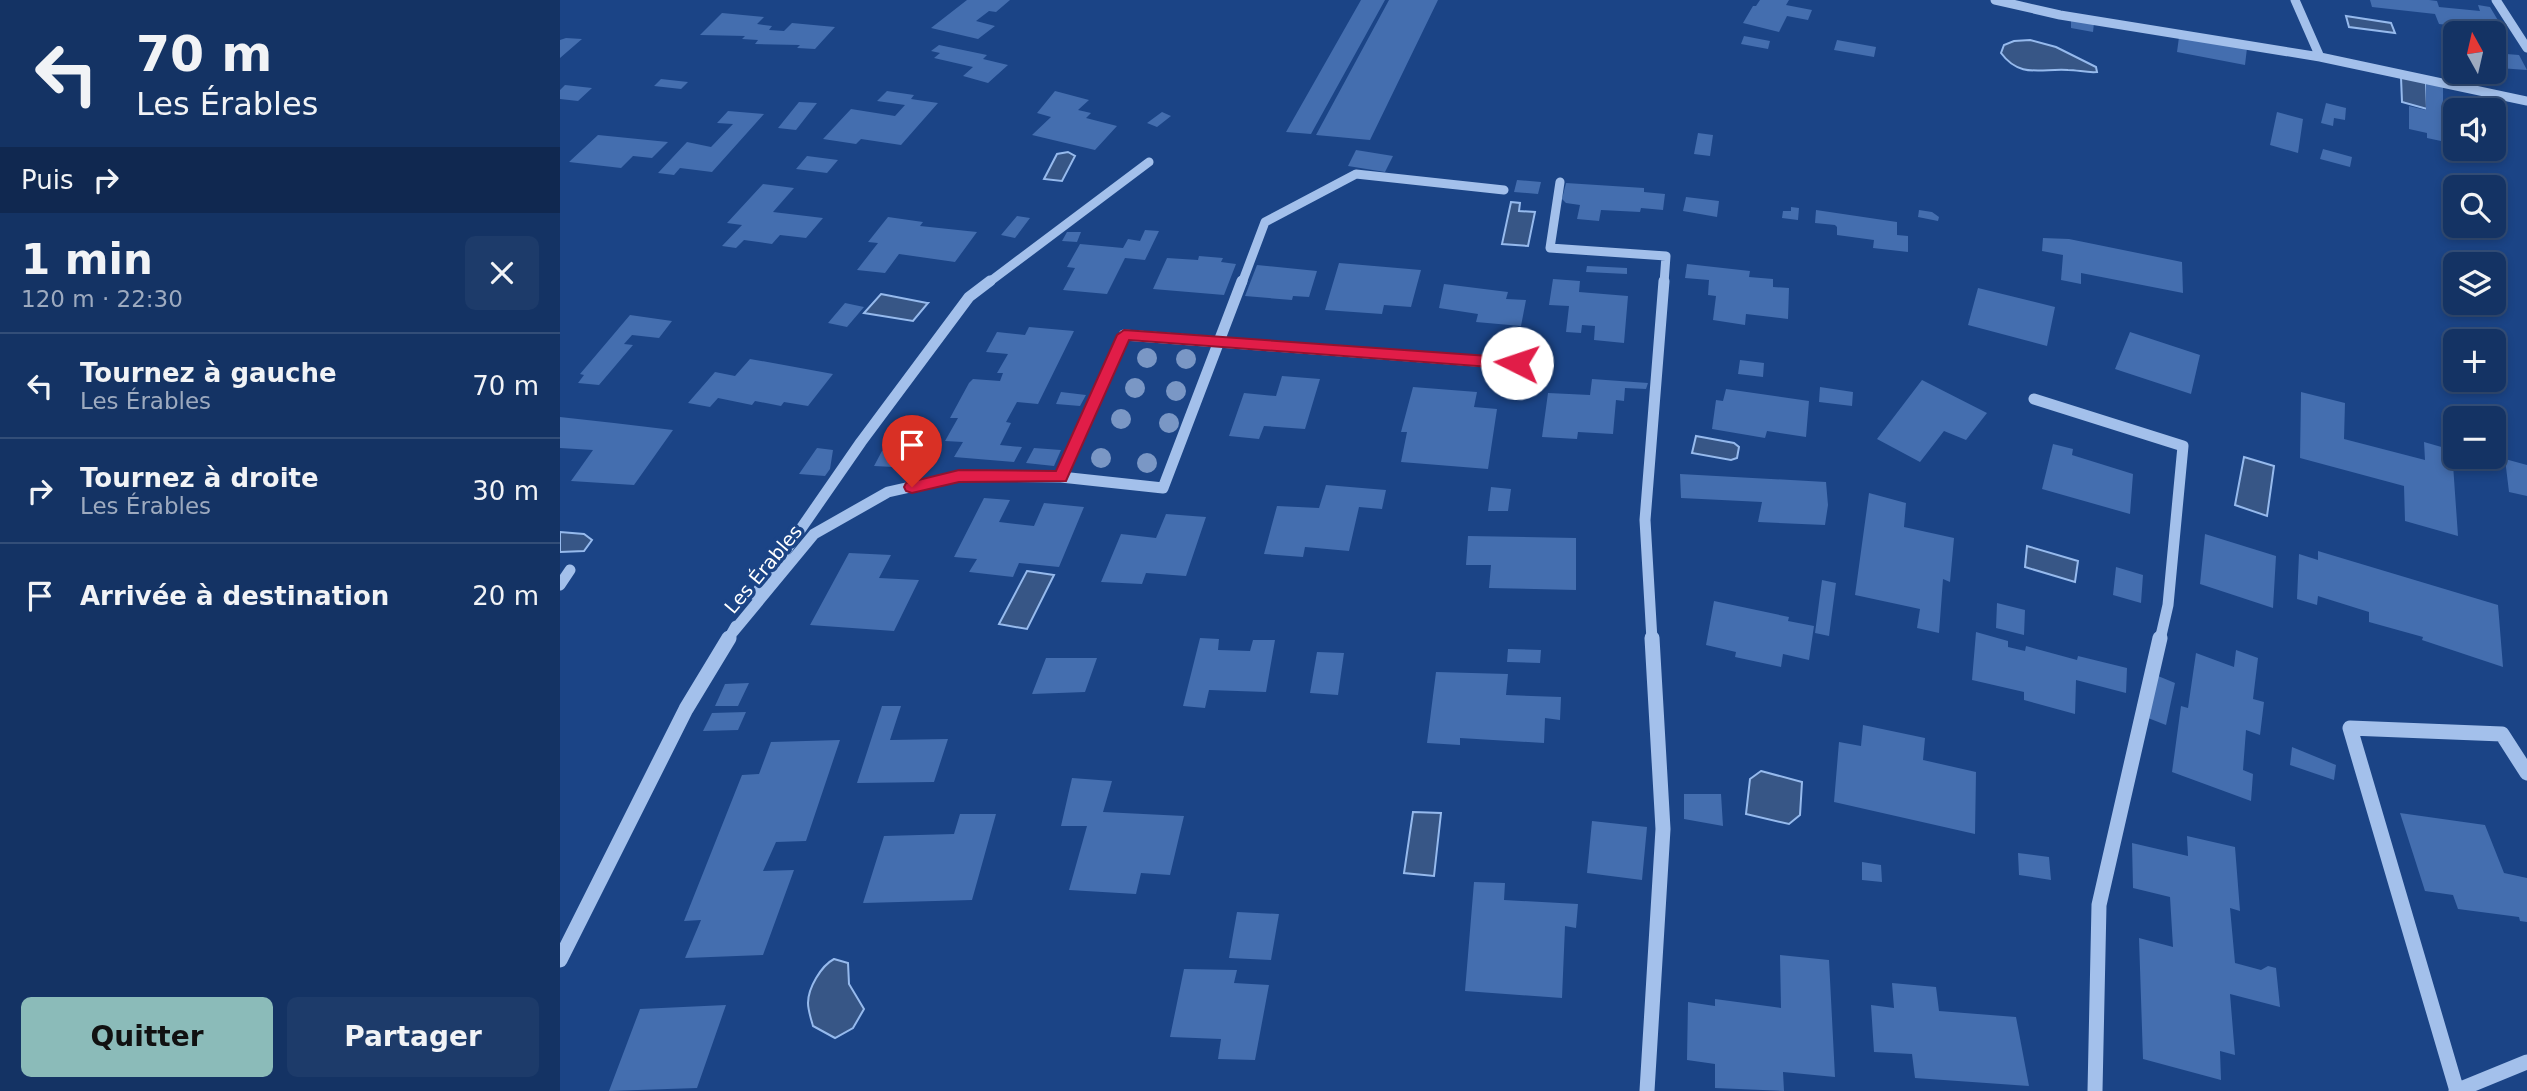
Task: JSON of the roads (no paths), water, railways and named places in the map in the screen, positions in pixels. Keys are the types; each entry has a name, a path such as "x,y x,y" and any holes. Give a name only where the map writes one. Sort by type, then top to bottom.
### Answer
{"street":[{"path":"1995,0 2060,15 2320,57 2527,101"},
{"path":"2295,0 2320,57"},
{"path":"2496,0 2527,48"},
{"path":"560,960 687,709 774,564 969,297 1149,162"},
{"path":"1220,342 1265,222 1356,174 1504,190"},
{"path":"1560,182 1550,248 1666,256 1645,520 1664,829 1647,1091"},
{"path":"1061,477 1124,335 1517,363"},
{"name":"Les Érables","path":"733,632 814,534 888,492 959,476 1061,477 1163,488 1220,342"},
{"path":"2034,399 2183,446 2168,605 2099,905 2095,1091"},
{"path":"560,585 570,570"},
{"path":"2527,773 2502,734 2350,728 2457,1091 2527,1062"}],"water":[{"path":"2346,16 2391,23 2395,33 2349,27"},
{"path":"2030,40 2056,47 2096,67 2097,72 2024,69 2008,61 2001,53 2004,45"},
{"path":"2401,77 2426,82 2427,109 2402,102"},
{"path":"1068,152 1075,156 1062,181 1044,179 1057,154"},
{"path":"1511,202 1520,203 1519,211 1535,212 1528,246 1502,244"},
{"path":"881,294 928,303 913,321 864,313"},
{"path":"1696,436 1734,443 1739,447 1737,458 1731,460 1692,453"},
{"path":"2244,457 2274,466 2267,516 2235,505"},
{"path":"560,532 584,534 592,540 584,551 560,552"},
{"path":"2027,546 2078,561 2075,582 2025,567"},
{"path":"1027,571 1054,575 1027,629 999,624"},
{"path":"1761,771 1802,782 1800,815 1789,824 1746,814 1750,779"},
{"path":"1413,812 1441,813 1434,876 1404,873"},
{"path":"834,959 848,963 849,984 864,1009 853,1028 835,1038 813,1026 808,1003 816,978"}]}
